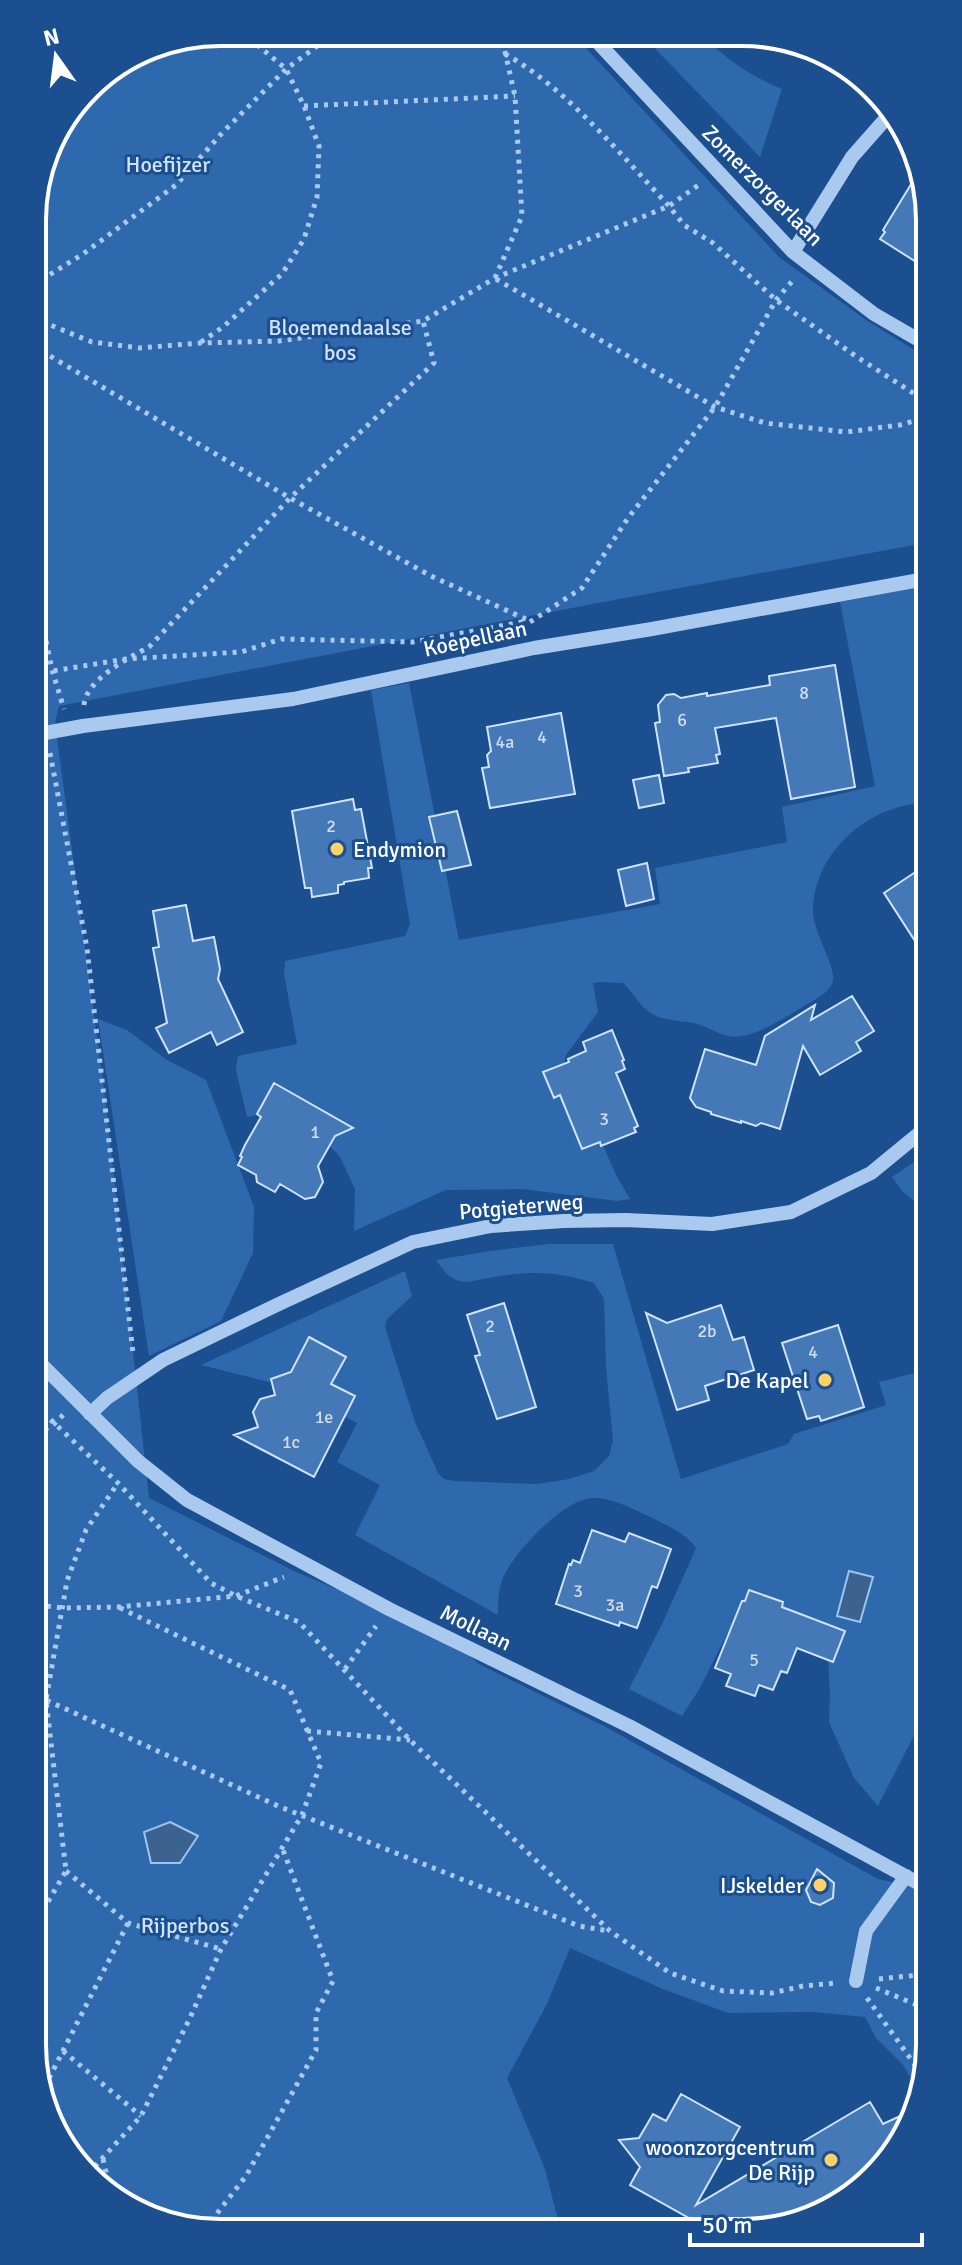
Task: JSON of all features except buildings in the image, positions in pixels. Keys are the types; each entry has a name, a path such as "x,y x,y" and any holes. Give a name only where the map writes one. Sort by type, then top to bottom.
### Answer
{"street":[{"name":"Zomerzorgerlaan","path":"601,46 793,252 874,314 916,338"},
{"path":"793,252 852,157 884,120"},
{"name":"Koepellaan","path":"46,732 293,699 534,648 916,581"},
{"name":"Potgieterweg","path":"90,1414 107,1398 163,1360 413,1242 491,1226 626,1220 712,1224 791,1212 871,1173 916,1136"},
{"name":"Mollaan","path":"46,1369 138,1461 187,1500 389,1609 629,1726 916,1882"},
{"path":"856,1981 866,1931 906,1876"}],"path":[{"path":"200,343 223,327 282,274 304,239 317,197 319,146 304,106 286,69 259,46"},
{"path":"46,277 83,254 176,185 222,133 286,69 317,46"},
{"path":"495,278 522,216 515,96 503,46"},
{"path":"505,54 563,96 684,225 713,243 776,300 916,395"},
{"path":"304,106 515,96"},
{"path":"46,323 92,342 139,348 279,341 423,321 495,278 669,206 717,172"},
{"path":"46,671 126,659 241,652 281,639 413,642 530,621 582,588 628,518 715,407 776,300 798,274 793,252"},
{"path":"495,278 715,407 765,423 846,432 916,420"},
{"path":"77,727 85,695 91,687 126,659 149,647 290,498 434,363 423,321"},
{"path":"46,354 290,498 431,576 530,621"},
{"path":"530,621 534,648"},
{"path":"46,641 52,670 77,727"},
{"path":"46,749 87,948 136,1378"},
{"path":"46,774 53,772"},
{"path":"46,1416 118,1483 211,1583 299,1622 410,1740 610,1931 670,1973 723,1991 772,1993 803,1986 916,1975"},
{"path":"46,1905 66,1871 46,1700 67,1581 86,1530 118,1483"},
{"path":"46,1606 118,1607 236,1596 311,1567"},
{"path":"95,2166 141,2116 221,1949 302,1815 321,1763 290,1690 118,1607"},
{"path":"344,1670 389,1609"},
{"path":"46,1700 302,1815 579,1926 610,1931"},
{"path":"307,1731 410,1740"},
{"path":"213,2219 246,2176 316,2050 316,2013 333,1981 282,1849"},
{"path":"66,1871 128,1923 221,1949"},
{"path":"49,2078 128,1923"},
{"path":"856,1981 916,2005"},
{"path":"856,1981 915,2065"},
{"path":"63,2051 141,2116"},
{"path":"102,2158 107,2177"}],"green space":[{"name":"Bloemendaalse bos","path":"209,46 584,46 779,257 866,320 916,351 916,545 59,706 55,723 106,1104 149,1498 294,1571 446,1635 479,1664 604,1726 878,1879 916,1890 916,2056 912,2081 904,2066 876,2038 865,2017 813,2012 728,2013 663,1989 570,1948 547,2004 507,2078 545,2169 558,2219 209,2219 164,2210 123,2190 89,2160 59,2112 47,2068 46,209 59,153 89,105 133,69 186,49"},
{"path":"653,46 714,46 739,66 782,89 760,157"},
{"path":"916,588 916,804 890,810 860,826 847,836 826,863 819,878 813,911 833,975 828,990 775,1023 737,1037 652,1014 623,983 593,983 598,1012 566,1055 562,1073 587,1109 630,1199 617,1201 522,1189 446,1190 354,1231 355,1189 340,1157 312,1126 283,1111 247,1117 236,1070 238,1056 297,1044 284,974 285,961 405,936 410,924 371,690 409,683 459,940 660,904 655,868 787,842 782,807 875,786 840,602"},
{"path":"98,1019 127,1030 167,1060 206,1080 254,1207 253,1253 221,1321 149,1356"},
{"path":"916,1161 916,1202 902,1191 892,1177"},
{"path":"549,1244 613,1244 681,1479 788,1444 794,1434 886,1405 879,1382 916,1373 916,1731 878,1806 854,1778 829,1722 827,1639 757,1598 744,1600 700,1688 682,1716 629,1689 696,1548 681,1534 615,1501 592,1498 581,1501 554,1517 517,1555 501,1583 498,1615 355,1535 380,1485 337,1462 357,1423 285,1386 201,1365 405,1271 412,1296 387,1319 385,1327 415,1422 438,1473 444,1479 455,1481 537,1484 594,1471 609,1456 613,1440 604,1299 594,1283 546,1273 462,1282 449,1276 436,1260"}],"shaded area":[{"path":"849,1571 873,1577 860,1622 837,1616"},
{"path":"170,1822 198,1836 180,1863 151,1863 144,1832"}],"place":[{"name":"Endymion","path":"337,849"},
{"name":"De Kapel","path":"825,1380"},
{"name":"IJskelder","path":"820,1885"},
{"name":"woonzorgcentrum De Rijp","path":"831,2160"}],"park label":[{"name":"Hoefijzer","path":"168,164"},
{"name":"Rijperbos","path":"185,1925"}]}
